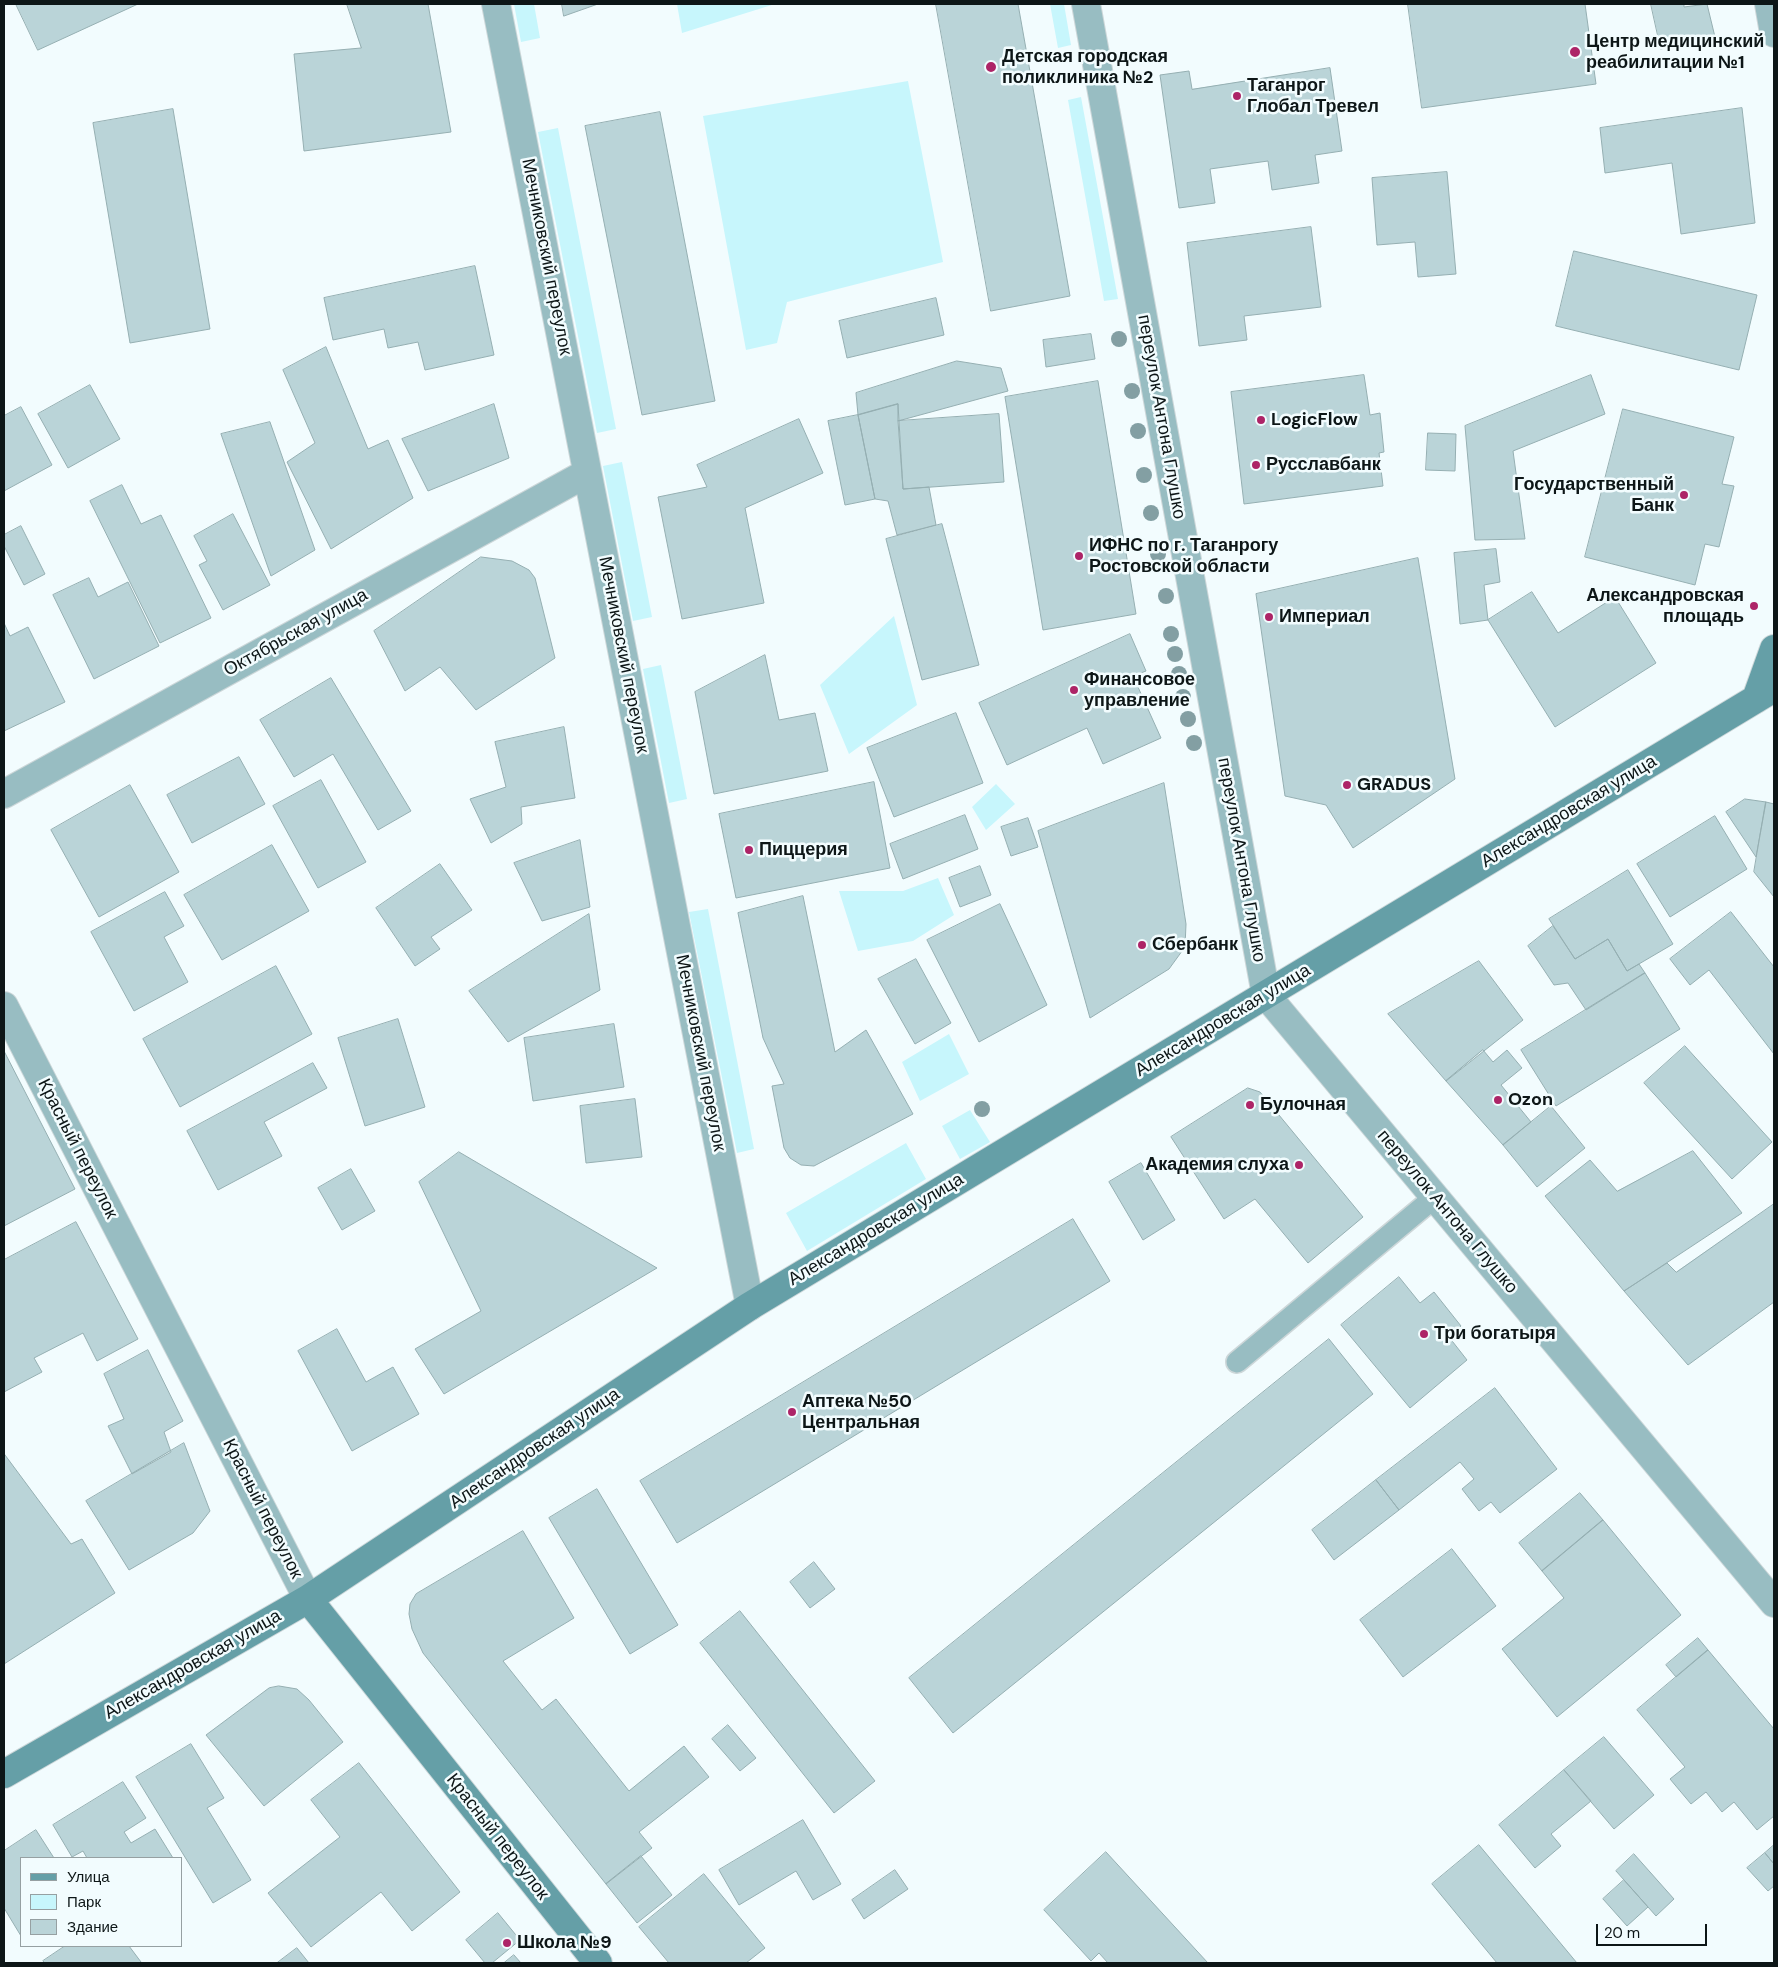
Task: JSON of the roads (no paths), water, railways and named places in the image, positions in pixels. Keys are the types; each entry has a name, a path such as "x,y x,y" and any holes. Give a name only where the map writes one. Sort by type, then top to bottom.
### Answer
{"main road":[{"name":"Александровская улица","path":"4,1774 308,1599 750,1306 1765,694 1774,649"},
{"name":"Красный переулок","path":"308,1599 598,1963"}],"street":[{"name":"Мечниковский переулок","path":"496,4 750,1306"},
{"name":"переулок Антона Глушко","path":"1086,4 1266,995 1774,1604"},
{"path":"1769,4 1774,33"},
{"name":"Октябрьская улица","path":"4,794 587,473"},
{"name":"Красный переулок","path":"4,1006 308,1599"}],"lane":[{"path":"1237,1362 1435,1197"}],"place":[{"name":"Центр медицинский реабилитации №1","path":"1575,52"},
{"name":"Детская городская поликлиника №2","path":"991,67"},
{"name":"Таганрог Глобал Тревел","path":"1237,96"},
{"name":"LogicFlow","path":"1261,420"},
{"name":"Русславбанк","path":"1256,465"},
{"name":"Государственный Банк","path":"1684,495"},
{"name":"ИФНС по г. Таганрогу Ростовской области","path":"1079,556"},
{"name":"Александровская площадь","path":"1754,606"},
{"name":"Империал","path":"1269,617"},
{"name":"Финансовое управление","path":"1074,690"},
{"name":"GRADUS","path":"1347,785"},
{"name":"Пиццерия","path":"749,850"},
{"name":"Сбербанк","path":"1142,945"},
{"name":"Ozon","path":"1498,1100"},
{"name":"Булочная","path":"1250,1105"},
{"name":"Академия слуха","path":"1299,1165"},
{"name":"Три богатыря","path":"1424,1334"},
{"name":"Аптека №50 Центральная","path":"792,1412"},
{"name":"Школа №9","path":"507,1943"}]}
